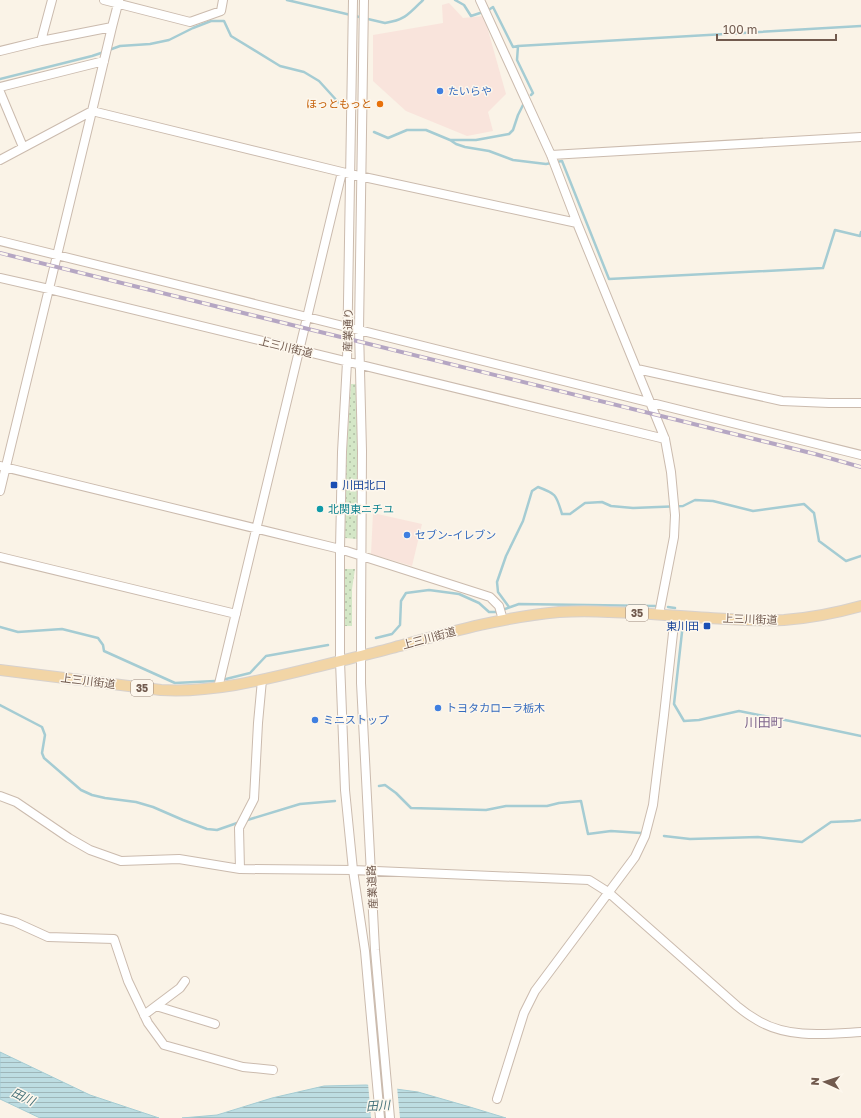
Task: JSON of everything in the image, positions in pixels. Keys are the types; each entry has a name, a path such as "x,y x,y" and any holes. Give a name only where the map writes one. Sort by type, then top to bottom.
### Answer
{"main road":[{"name":"上三川街道","path":"0,670 161,690 184,691 218,688 262,680 361,656 465,628 503,620 545,614 580,611 624,612 738,619 783,620 824,615 861,606"}],"street":[{"path":"41,41 52,0"},
{"path":"104,0 118,2 190,22 221,12 224,0"},
{"name":"産業通り","path":"340,660 342,452 348,327 346,173 353,0"},
{"name":"産業通り","path":"361,656 362,451 359,330 364,0"},
{"path":"480,0 551,155 577,223 665,439 671,472 675,515 674,537 659,614"},
{"path":"0,491 3,466 57,255 118,2"},
{"path":"0,51 112,27"},
{"path":"0,86 104,61"},
{"path":"0,92 23,148"},
{"path":"0,160 92,111 346,173 577,223"},
{"path":"551,155 861,137"},
{"path":"218,688 299,350 346,173"},
{"path":"0,241 307,318 650,401 861,455"},
{"name":"上三川街道","path":"0,278 665,439"},
{"path":"637,369 782,401 861,403"},
{"path":"3,466 361,555 490,597 499,606 503,620"},
{"path":"0,557 236,614"},
{"path":"496,1099 524,1013 535,991 635,856 645,836 653,805 674,615"},
{"name":"産業道路","path":"361,656 361,683 375,950 390,1118"},
{"name":"産業道路","path":"340,660 345,790 353,870 365,951 380,1118"},
{"path":"240,869 239,828 254,799 262,680"},
{"path":"0,796 16,802 69,838 90,850 121,861 179,859 240,869 353,870 589,880 608,892 737,1006 758,1021 781,1030 801,1033 818,1034 861,1032"},
{"path":"0,918 15,922 48,937 114,939 128,981 144,1015 164,1045 243,1067 273,1070"},
{"path":"144,1015 180,988 185,981"},
{"path":"156,1006 215,1024"}],"shaded area":[{"path":"449,3 463,18 484,16 506,94 488,112 493,131 467,136 406,111 373,81 373,35 443,23 442,5"},
{"path":"373,513 422,524 412,566 371,554"}],"green space":[{"path":"351,384 356,384 358,464 357,539 345,538 346,463"},
{"path":"344,569 355,569 352,589 352,626 344,626"}],"water":[{"name":"田川","path":"0,1052 90,1095 159,1118 40,1118 0,1099"},
{"name":"田川","path":"366,1085 418,1092 506,1118 182,1118 217,1115 272,1098 324,1086"}],"pier":[{"path":"368,1083 397,1087 400,1118 371,1118"}],"waterway":[{"path":"287,0 385,23 392,22 406,16 423,0"},
{"path":"455,0 464,5 471,16 480,13"},
{"path":"490,9 493,7 513,47 518,46"},
{"path":"109,50 120,46 150,44 169,40 211,21 224,21 231,36 280,66 304,72 319,81 339,103"},
{"path":"531,95 533,93 517,60 518,46 861,26"},
{"path":"0,79 104,52"},
{"path":"451,140 476,140 509,134 513,130 524,103"},
{"path":"374,132 388,138 407,130 426,130 456,144 489,151 513,160 546,164 562,161 609,279 823,268 835,230 860,236 861,232"},
{"path":"509,607 498,592 497,582 506,556 523,521 532,491 538,487 555,496 562,514 570,514 585,503 602,502 611,506 633,508 683,506 695,500 713,501 753,511 804,504 814,513 819,541 846,561 861,556"},
{"path":"376,638 392,634 400,625 401,601 406,593 429,590 459,594 479,603 489,612 496,612"},
{"path":"505,609 519,604 655,606"},
{"path":"668,607 675,608"},
{"path":"683,623 674,704 684,721 699,720 739,711 861,736"},
{"path":"0,627 18,632 62,629 98,638 103,645 104,651 175,683 215,681"},
{"path":"226,679 250,673 266,656 328,645"},
{"path":"0,705 42,727 45,735 42,753 44,758 81,790 92,795 136,802 153,807 207,829 217,830 240,822"},
{"path":"379,786 385,785 396,793 411,808 486,810 506,806 547,806 559,803 581,801 588,834 611,831 641,833"},
{"path":"244,821 300,804 335,801"},
{"path":"664,836 690,839 758,837 802,842 831,822 861,820"}],"railway":[{"path":"0,253 815,454 861,467"}],"place":[{"name":"たいらや","path":"440,91"},
{"name":"ほっともっと","path":"380,104"},
{"name":"川田北口","path":"334,485"},
{"name":"北関東ニチユ","path":"320,509"},
{"name":"セブン-イレブン","path":"407,535"},
{"name":"東川田","path":"707,626"},
{"name":"トヨタカローラ栃木","path":"438,708"},
{"name":"ミニストップ","path":"315,720"}],"district":[{"name":"川田町","path":"764,722"}]}
